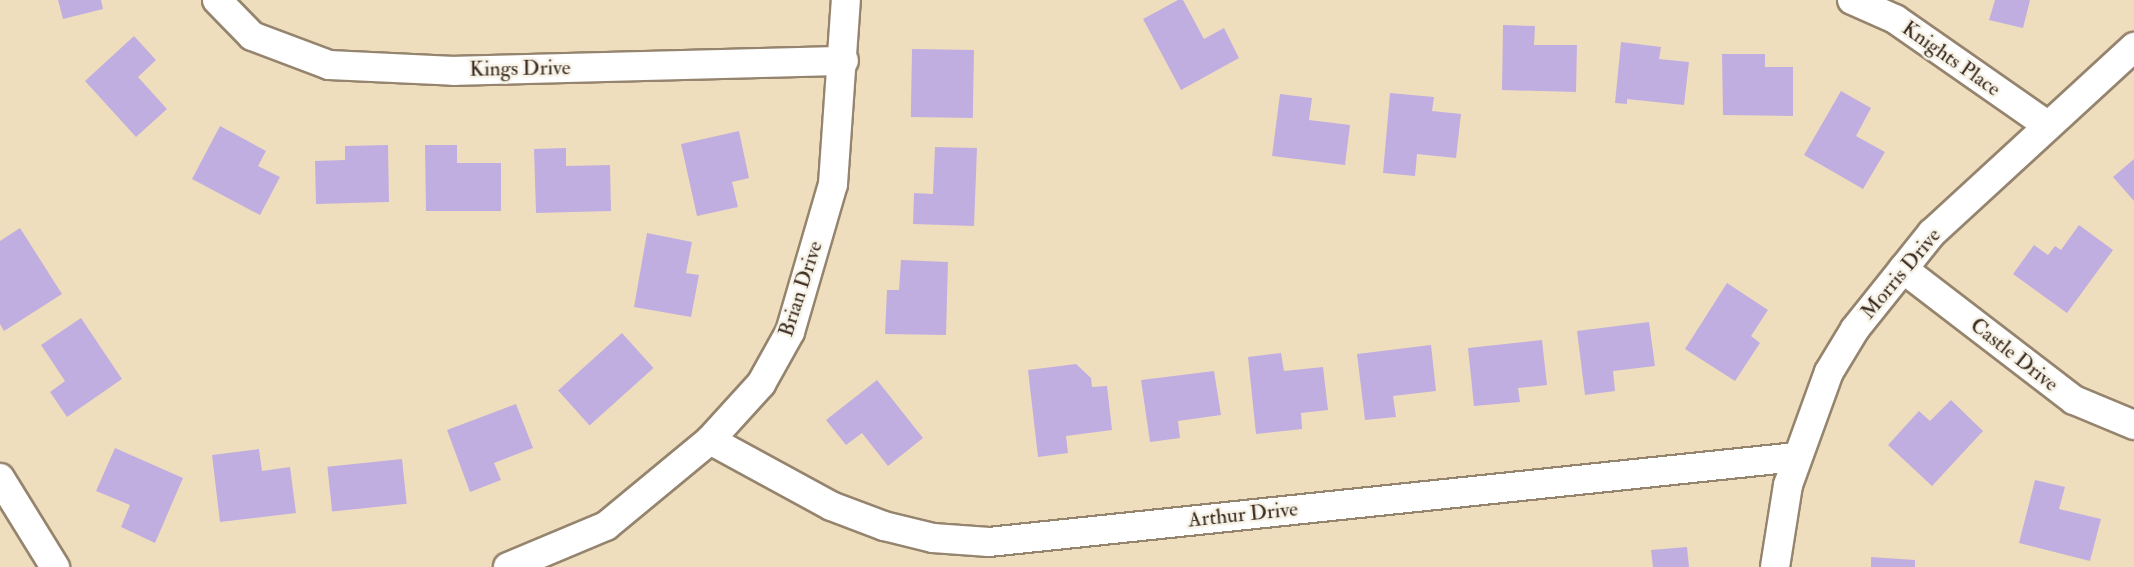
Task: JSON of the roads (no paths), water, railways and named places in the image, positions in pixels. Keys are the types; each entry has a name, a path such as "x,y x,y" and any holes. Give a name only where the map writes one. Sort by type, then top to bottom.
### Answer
{"street":[{"name":"Kings Drive","path":"217,0 252,36 329,65 454,71 844,61"},
{"name":"Brian Drive","path":"508,567 606,526 710,440 761,384 790,332 833,184 844,61 846,0"},
{"name":"Knights Place","path":"1852,0 1895,19 2047,125"},
{"name":"Morris Drive","path":"1775,567 1788,485 1797,457 1829,372 1855,329 1932,233 2134,47"},
{"name":"Castle Drive","path":"1903,269 2074,400 2134,425"},
{"name":"Arthur Drive","path":"710,440 831,506 884,526 933,538 989,542 1797,457"},
{"path":"0,478 55,567"}]}
